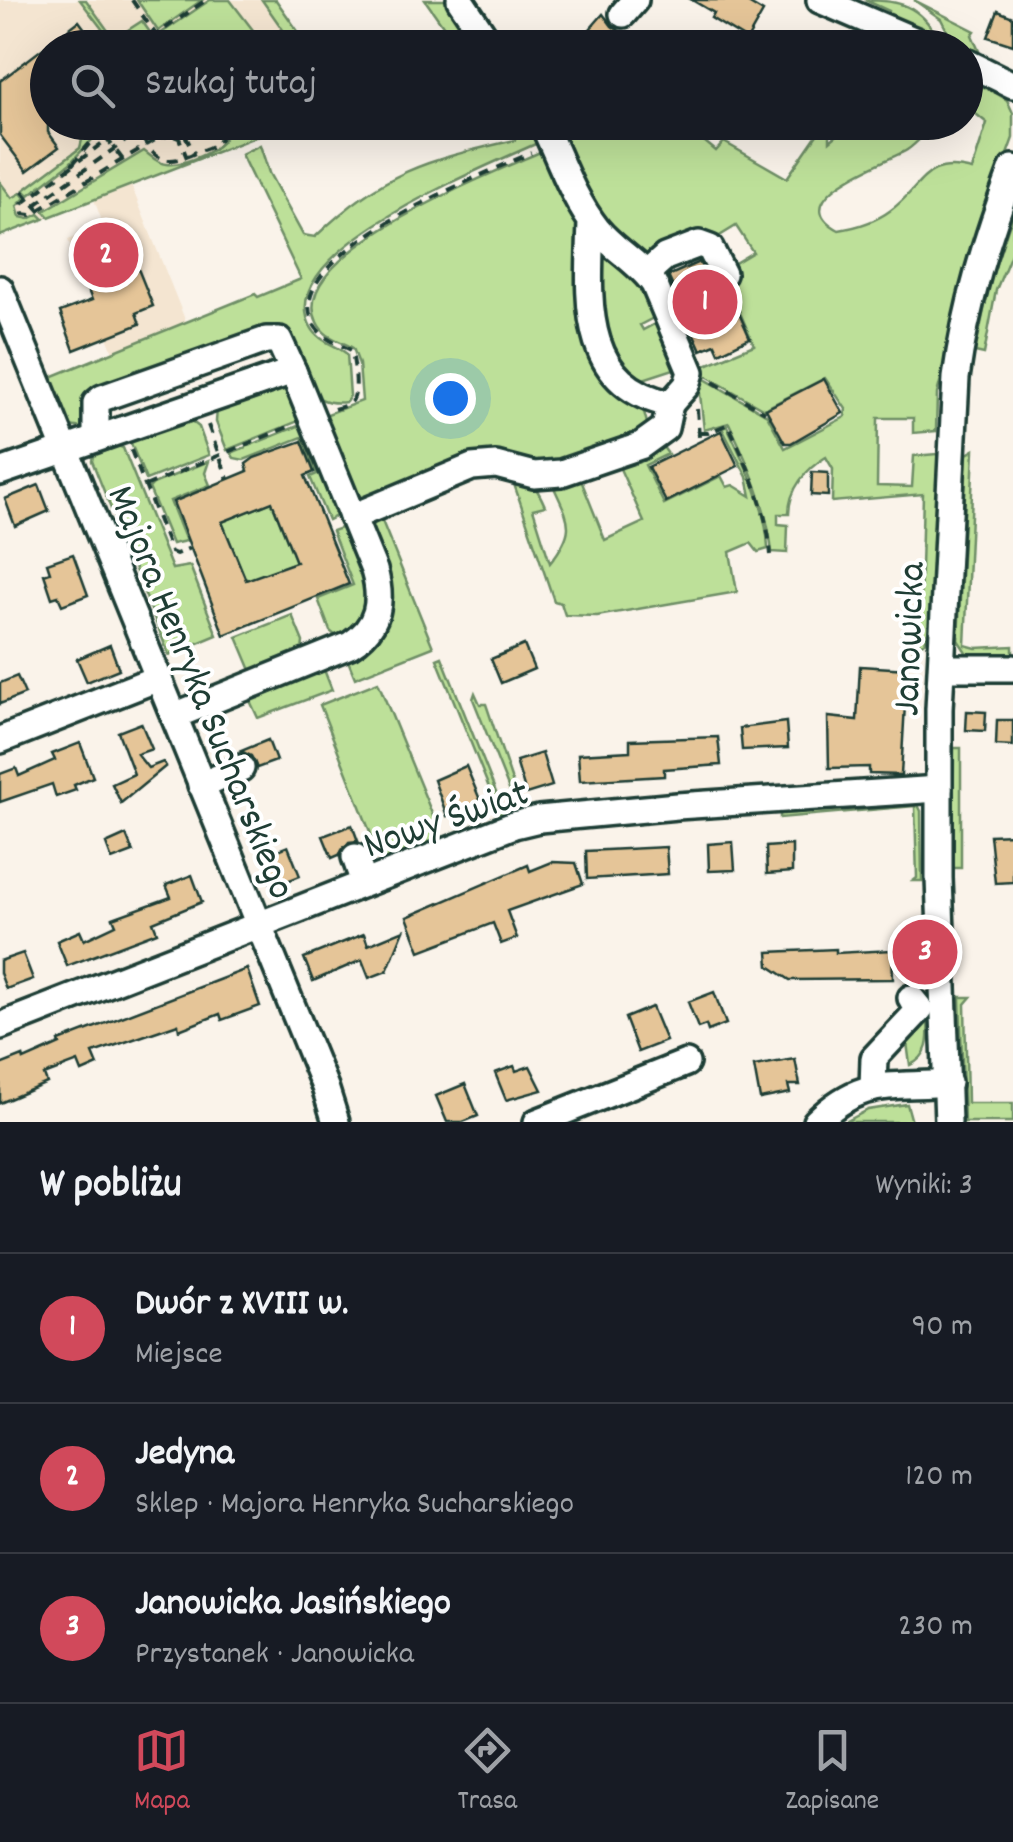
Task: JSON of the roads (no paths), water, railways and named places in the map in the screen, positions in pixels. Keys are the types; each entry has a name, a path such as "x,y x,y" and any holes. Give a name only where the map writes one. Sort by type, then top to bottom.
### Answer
{"street":[{"path":"460,0 480,30"},
{"path":"820,0 890,30"},
{"path":"983,70 1013,85"},
{"path":"352,518 472,467 496,465 547,476 640,446 665,428 670,404 687,385 689,363 647,273 590,220 550,140"},
{"name":"Janowicka","path":"948,1122 939,788 942,668 938,446 978,265 1013,168"},
{"path":"590,220 590,307 596,341 611,369 628,387 670,404"},
{"path":"647,273 666,257 700,244 710,248 723,274"},
{"name":"Majora Henryka Sucharskiego","path":"0,289 336,1122"},
{"path":"96,438 96,402 102,398 266,340 279,340 380,594 377,615 366,632 350,645 174,716"},
{"path":"0,472 294,371"},
{"path":"942,668 1013,668"},
{"path":"0,740 158,678"},
{"path":"201,785 241,768"},
{"name":"Nowy Świat","path":"0,1026 494,832 539,819 852,783 939,788"},
{"path":"354,857 364,884"},
{"path":"872,1088 874,1058 920,1009 911,998"},
{"path":"536,1122 686,1063"},
{"path":"816,1122 849,1095 872,1088 948,1084"}],"place":[{"name":"Jedyna","path":"106,255"},
{"name":"Dwór z XVIII w.","path":"705,302"},
{"name":"Janowicka Jasińskiego","path":"925,952"}]}
